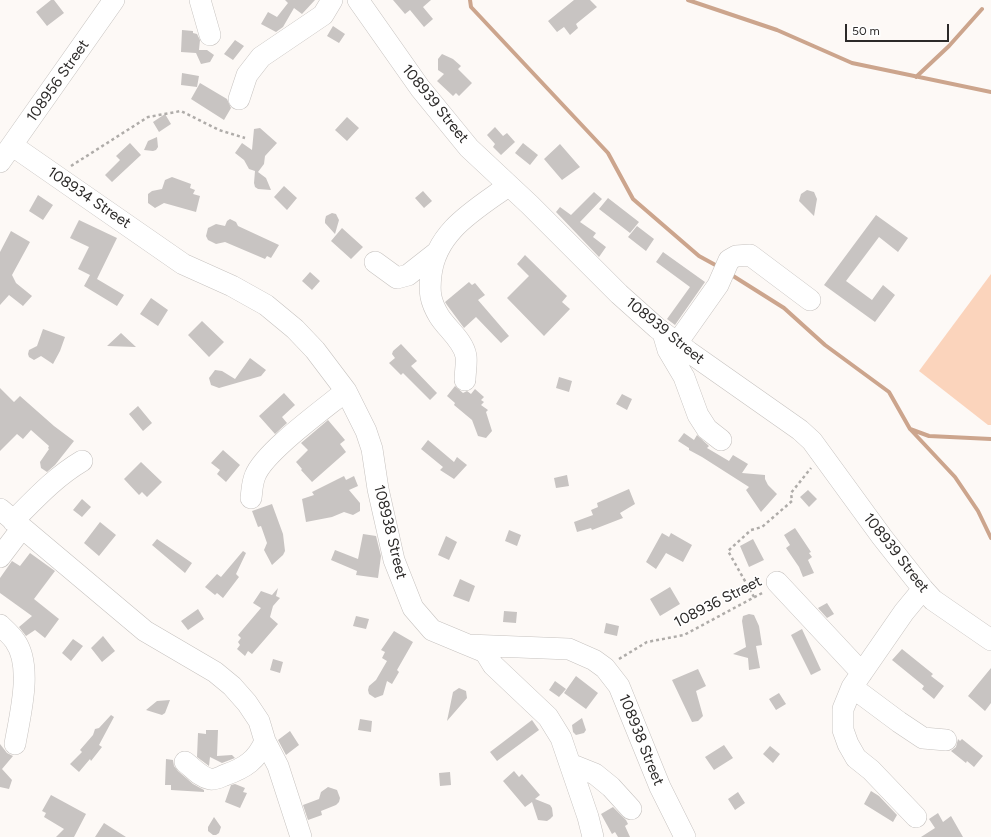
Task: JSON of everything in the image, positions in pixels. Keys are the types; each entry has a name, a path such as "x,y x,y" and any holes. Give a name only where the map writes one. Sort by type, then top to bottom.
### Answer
{"street":[{"name":"108956 Street","path":"0,162 13,146 114,0"},
{"path":"200,0 210,35"},
{"path":"239,99 247,75 260,57 323,15 332,0"},
{"name":"108939 Street","path":"358,0 391,49 446,120 470,148 508,186 530,205 619,294 670,337 800,430 823,453 882,537 933,600 991,640"},
{"name":"108934 Street","path":"13,146 165,250"},
{"path":"465,380 466,356 460,341 444,326 430,300 428,288 436,253 444,237 453,228 508,186"},
{"name":"108938 Street","path":"165,250 183,264 247,293 281,316 315,350 346,391 358,412 372,449 378,489 394,560 413,608 432,630 468,645 569,649 584,655 605,668 619,686 660,787 685,837"},
{"path":"375,262 397,278 408,274 436,253"},
{"path":"721,440 708,429 698,415 684,377 668,350 670,337 718,286 725,269 736,256 750,255 810,300"},
{"path":"251,498 255,476 268,458 289,437 346,391"},
{"path":"0,557 12,519 56,479 82,461"},
{"path":"12,519 145,631 168,646 204,665 232,686 247,703 258,721 278,766 301,837"},
{"path":"777,582 857,680 899,722 923,738 946,740"},
{"path":"916,817 871,770 856,758 848,744 843,730 843,709 857,680 923,589"},
{"path":"0,625 15,641 22,656 24,679 15,744"},
{"path":"468,645 484,652 498,670 548,716 561,738 588,817 593,837"},
{"path":"185,762 202,777 212,780 235,772 251,763 260,753 266,740"},
{"path":"570,764 595,774 611,787 631,809"}],"path":[{"path":"59,177 76,161 148,117 181,111 219,130 245,138"},
{"path":"754,597 728,551 751,530 762,527 792,501 791,494 823,453"},
{"name":"108936 Street","path":"605,668 647,642 684,635 770,589 777,582"}],"shaded area":[{"path":"991,274 991,425 988,425 919,371"}],"building":[{"path":"51,0 54,0 64,13 47,26 36,12"},
{"path":"285,0 315,0 302,14 294,8 283,27 276,32 261,24 268,12 277,17 288,3"},
{"path":"393,0 431,0 423,7 433,19 424,27 410,10 405,14"},
{"path":"574,0 590,0 597,7 576,24 578,28 570,35 564,27 557,32 548,21"},
{"path":"333,26 345,34 339,43 327,36"},
{"path":"182,30 193,31 193,33 197,34 200,40 199,50 207,50 214,55 210,62 201,64 196,53 181,52"},
{"path":"235,40 244,46 233,60 224,54"},
{"path":"442,54 453,59 461,66 458,69 472,83 459,96 456,93 453,96 437,81 444,74 438,70 438,59"},
{"path":"182,73 199,76 197,87 181,85"},
{"path":"200,83 227,99 231,108 224,120 191,99"},
{"path":"165,114 171,124 159,132 153,122"},
{"path":"347,117 359,128 347,141 335,130"},
{"path":"495,127 503,136 507,133 515,142 501,155 493,147 495,144 487,135"},
{"path":"260,128 277,143 265,156 264,164 258,172 266,178 271,190 258,189 255,187 255,171 249,169 244,160 235,153 242,143 252,150 254,129"},
{"path":"157,137 158,147 156,150 144,150 148,141"},
{"path":"130,143 141,155 112,182 105,175 120,160 116,156"},
{"path":"523,143 538,155 530,165 515,153"},
{"path":"560,144 580,167 562,180 544,159"},
{"path":"172,177 191,184 190,188 195,190 193,194 200,196 196,212 164,203 155,208 148,203 148,194 152,191 162,189 165,180"},
{"path":"284,186 297,198 287,210 274,197"},
{"path":"807,190 814,192 817,199 814,216 799,201 801,194"},
{"path":"423,191 432,201 424,208 415,198"},
{"path":"594,192 602,199 580,222 596,233 593,237 606,247 599,257 556,212 560,207 571,215"},
{"path":"38,195 53,205 43,220 29,211"},
{"path":"608,198 639,222 630,233 599,209"},
{"path":"332,213 336,214 339,220 335,234 325,223 326,216"},
{"path":"876,215 908,238 898,252 879,237 846,281 872,300 883,285 895,295 875,322 824,285"},
{"path":"230,219 236,222 238,226 279,245 271,258 267,256 265,259 225,242 216,244 208,240 206,236 208,228 216,224 225,226 227,221"},
{"path":"79,220 117,238 97,279 124,295 117,306 84,286 90,275 78,269 89,247 70,238"},
{"path":"637,226 654,239 646,251 628,237"},
{"path":"342,228 363,247 351,259 331,241"},
{"path":"11,231 30,242 12,275 16,283 32,296 23,306 9,295 0,305 0,252"},
{"path":"663,252 705,282 675,325 667,319 690,287 656,262"},
{"path":"525,255 567,296 562,302 570,309 544,336 507,298 529,276 517,264"},
{"path":"310,272 320,281 312,290 302,281"},
{"path":"469,282 472,285 475,283 485,295 478,300 509,336 501,343 476,317 464,328 445,302"},
{"path":"151,298 168,310 158,326 140,314"},
{"path":"202,321 224,342 209,357 188,335"},
{"path":"43,329 65,337 53,364 41,356 34,360 29,357 28,354 29,350 37,346"},
{"path":"121,333 136,347 107,346"},
{"path":"401,344 417,361 411,366 437,393 430,400 403,373 401,375 389,363 395,358 392,354 393,351"},
{"path":"250,358 266,370 261,376 219,388 211,385 209,378 215,370 222,371 235,379"},
{"path":"559,377 572,381 569,392 556,388"},
{"path":"455,386 463,393 467,391 471,394 475,389 484,397 481,400 484,402 481,405 488,410 486,412 492,431 486,438 478,436 472,420 454,405 455,403 447,396"},
{"path":"0,388 14,402 20,396 54,426 74,441 55,465 47,472 41,468 40,462 49,449 49,446 31,430 23,439 17,434 0,451"},
{"path":"284,393 295,405 282,417 287,423 275,434 259,416"},
{"path":"622,394 632,399 627,410 616,404"},
{"path":"138,406 152,423 143,431 129,414"},
{"path":"328,420 345,440 340,444 346,452 312,482 296,462 308,450 301,443"},
{"path":"684,433 694,440 697,435 709,446 707,448 729,461 733,455 748,464 742,473 765,475 768,485 777,494 761,512 746,490 749,487 689,450 689,448 678,441"},
{"path":"428,440 454,462 457,457 467,465 454,479 440,470 443,467 421,449"},
{"path":"223,450 240,465 226,482 217,474 220,470 211,463"},
{"path":"141,462 162,482 147,497 142,492 139,495 124,479"},
{"path":"567,475 569,486 556,488 554,478"},
{"path":"344,476 346,480 354,476 358,486 349,490 360,503 360,511 353,515 344,512 332,517 306,522 302,499 314,495 312,492"},
{"path":"629,489 635,504 620,513 623,518 592,530 591,528 577,532 574,522 593,515 591,510 598,507 597,503"},
{"path":"808,490 817,499 809,507 800,497"},
{"path":"82,499 91,507 82,517 73,510"},
{"path":"272,504 283,534 285,551 283,555 272,565 264,550 267,543 261,526 258,527 252,511"},
{"path":"100,522 116,535 99,556 84,543"},
{"path":"795,528 811,552 809,553 812,557 808,560 814,573 803,577 799,567 786,548 790,545 784,535"},
{"path":"509,530 521,535 517,546 505,541"},
{"path":"662,533 669,537 671,533 692,545 683,562 666,553 656,569 646,562"},
{"path":"363,534 376,536 381,556 378,578 356,575 357,571 331,560 335,550 358,559"},
{"path":"446,536 457,542 449,560 438,555"},
{"path":"157,539 192,563 185,573 152,545"},
{"path":"753,539 764,560 749,567 740,546"},
{"path":"243,551 246,553 236,574 239,577 223,598 217,593 215,595 205,587 217,574 221,577"},
{"path":"30,553 55,571 34,599 59,619 45,638 35,630 26,636 19,627 32,616 0,593 0,578 12,561 20,566"},
{"path":"460,579 475,586 469,602 453,596"},
{"path":"670,587 680,604 660,616 650,599"},
{"path":"278,588 276,596 280,598 273,606 270,617 278,624 252,654 248,651 245,656 237,649 240,645 238,642 241,638 238,635 261,608 253,603 261,591 272,595"},
{"path":"827,603 834,614 827,618 818,608"},
{"path":"198,609 204,619 188,630 181,621"},
{"path":"504,611 517,612 516,623 503,622"},
{"path":"749,614 754,615 759,626 762,645 756,646 760,668 749,670 748,658 733,654 746,647 742,621 743,616"},
{"path":"356,616 369,619 366,629 353,626"},
{"path":"606,623 619,626 617,636 604,633"},
{"path":"802,629 821,670 811,675 791,635"},
{"path":"394,631 413,642 397,670 399,672 392,684 387,681 383,695 375,698 369,694 369,686 376,680 387,661 382,658 385,652 381,650"},
{"path":"103,636 115,651 102,662 91,648"},
{"path":"73,639 83,646 71,661 62,653"},
{"path":"902,649 933,674 931,676 944,686 934,699 922,689 924,686 892,660"},
{"path":"273,659 283,662 280,673 270,670"},
{"path":"991,668 991,703 985,711 968,696"},
{"path":"698,669 706,686 696,691 703,716 698,721 692,722 672,680"},
{"path":"576,676 598,693 586,709 564,693"},
{"path":"555,681 566,689 559,697 549,690"},
{"path":"459,688 466,691 467,698 447,721 453,692"},
{"path":"779,693 786,704 776,710 769,699"},
{"path":"170,700 165,713 162,715 146,710 157,701"},
{"path":"111,715 114,717 99,745 102,747 91,761 90,759 79,772 70,764 82,752 80,750 93,735 95,729 99,728"},
{"path":"582,718 586,730 584,733 576,735 573,732 572,725"},
{"path":"360,719 372,721 371,732 358,730"},
{"path":"532,720 539,730 497,761 490,752"},
{"path":"206,730 218,730 217,756 232,755 235,758 222,763 210,757 209,766 197,757 198,733 206,734"},
{"path":"290,731 299,745 286,755 278,740"},
{"path":"958,739 960,741 962,739 983,756 974,767 967,761 966,763 951,751 956,747"},
{"path":"0,744 7,753 13,756 2,769 12,780 9,789 0,787"},
{"path":"724,745 733,758 714,770 705,757"},
{"path":"770,746 780,754 773,763 763,754"},
{"path":"166,759 173,760 174,766 178,771 193,784 204,790 204,792 171,790 171,785 165,785"},
{"path":"514,771 519,777 522,774 540,795 535,799 550,805 553,816 550,819 547,821 538,820 532,802 525,807 503,781"},
{"path":"450,772 451,785 440,786 439,773"},
{"path":"235,784 245,788 243,792 247,793 240,808 225,802 231,785"},
{"path":"328,787 337,790 340,798 339,802 336,805 321,811 322,815 308,820 303,805 319,799 321,792"},
{"path":"871,791 879,796 897,815 893,822 864,804"},
{"path":"738,792 745,803 735,810 728,799"},
{"path":"51,795 86,814 74,837 56,837 64,829 44,817 46,813 42,811"},
{"path":"613,807 626,820 628,824 625,826 630,837 618,837 615,832 612,834 601,814"},
{"path":"938,813 943,822 951,816 963,837 921,837 935,828 929,819"},
{"path":"214,817 221,827 219,833 216,835 213,835 208,831 208,827"},
{"path":"104,823 126,837 95,837"}],"waterway":[{"path":"470,0 471,7 608,153 633,199 699,256 719,267"},
{"path":"688,0 777,30 852,63 991,92"},
{"path":"916,77 949,46 982,9"},
{"path":"730,274 784,308 825,345 889,392 910,429 929,436 991,439"},
{"path":"911,430 955,477 978,511 991,538"}]}
